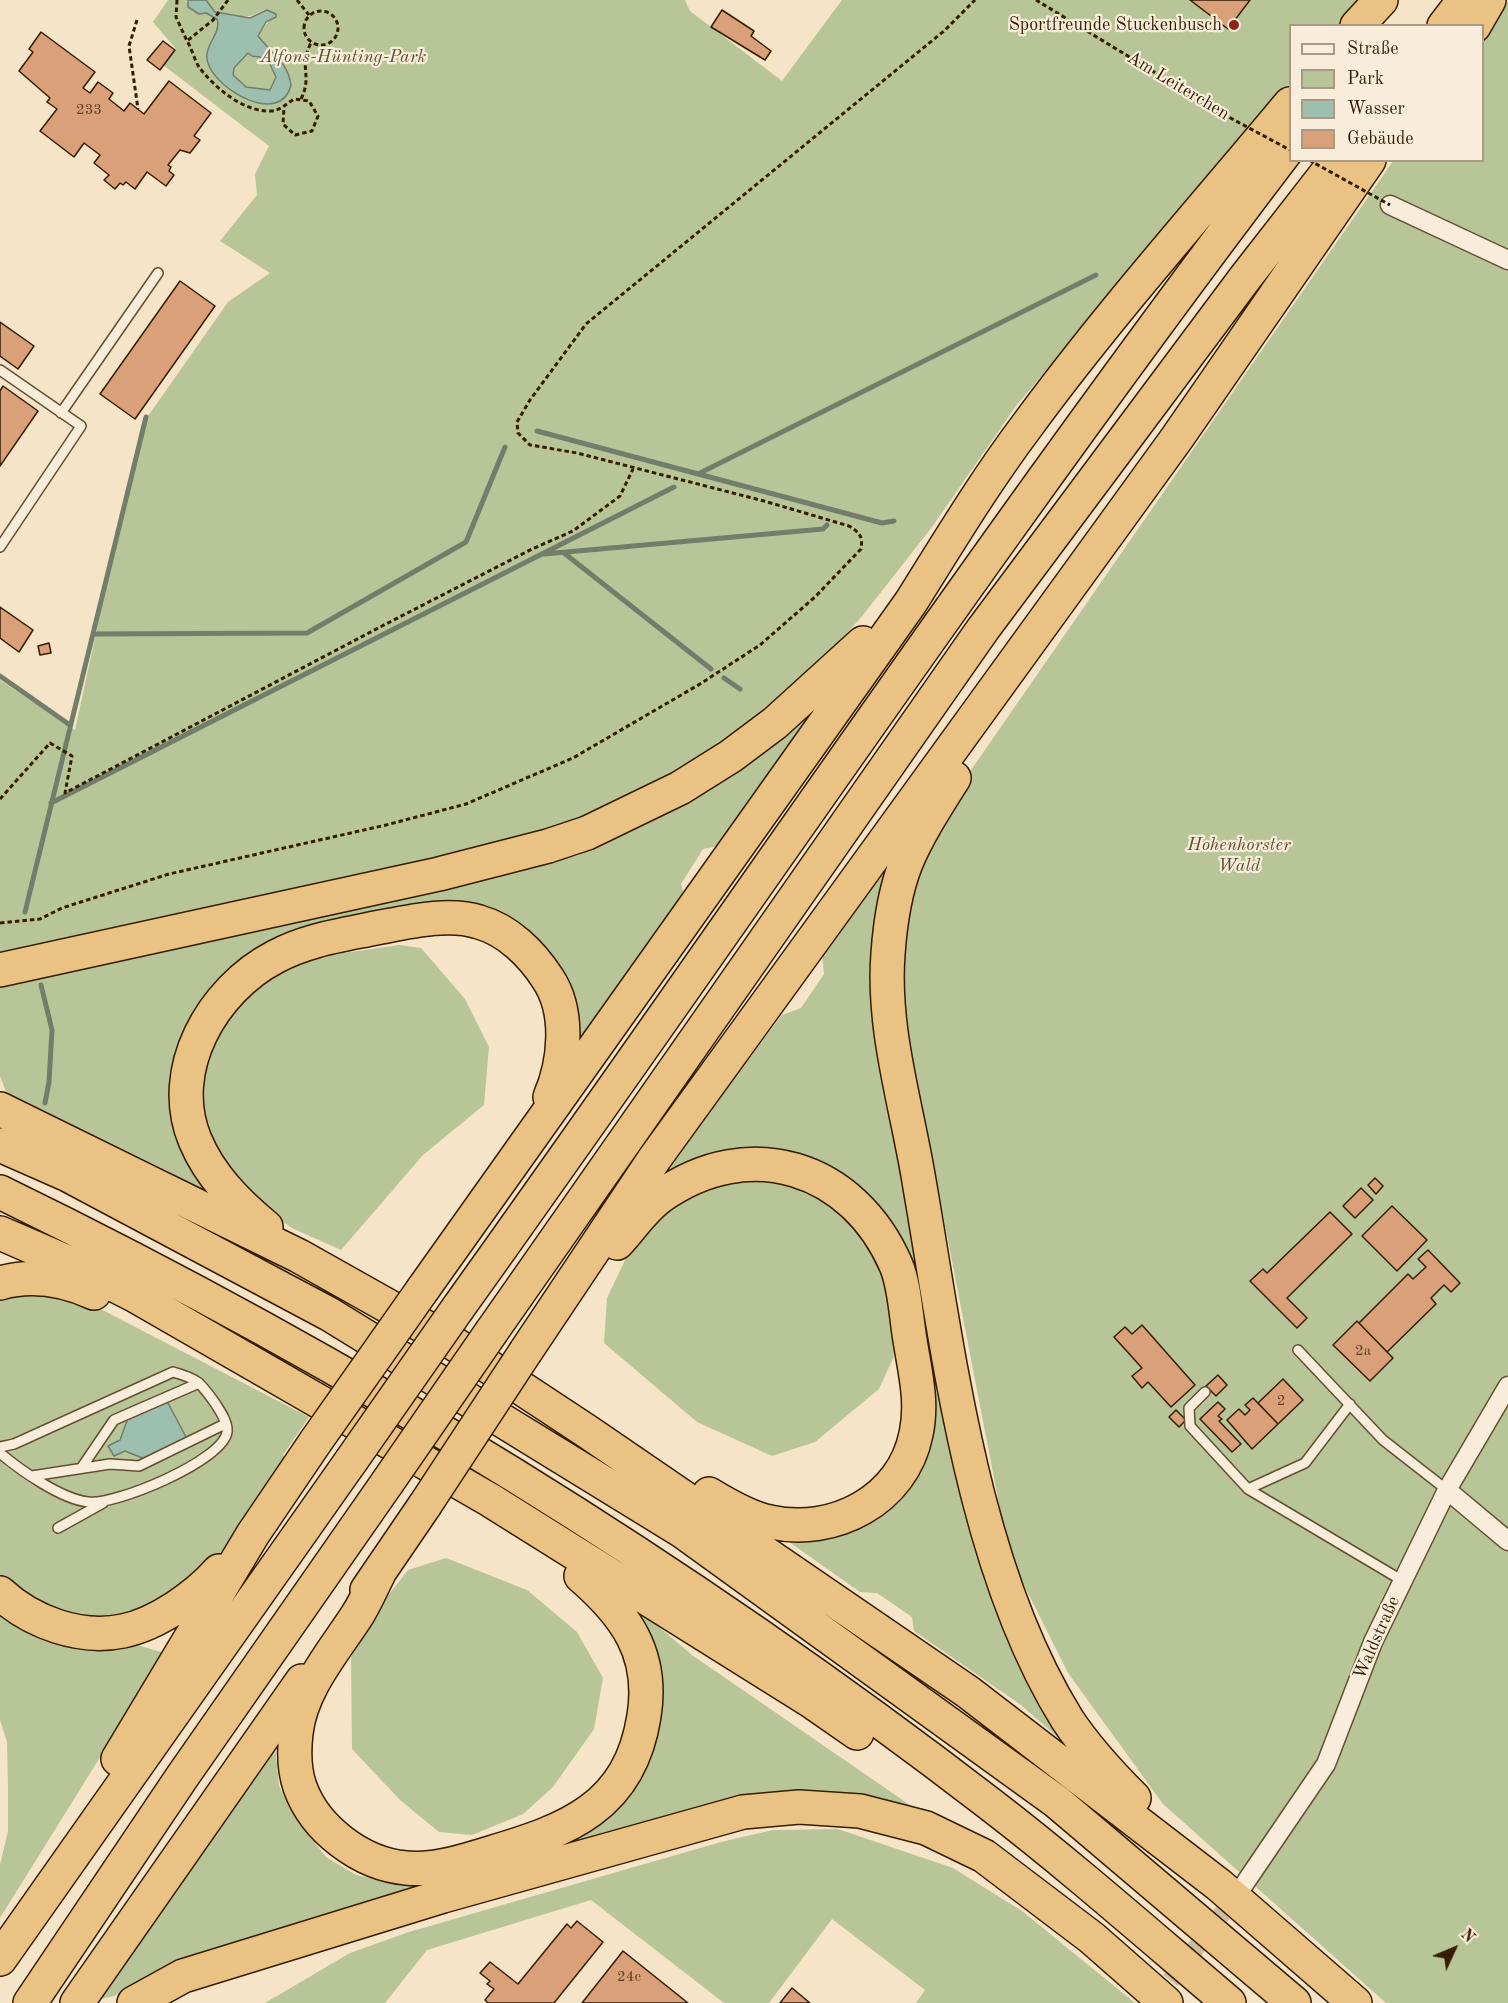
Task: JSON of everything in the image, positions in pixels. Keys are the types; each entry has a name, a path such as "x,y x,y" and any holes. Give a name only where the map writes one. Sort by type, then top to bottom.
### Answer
{"highway":[{"path":"1359,24 1381,0"},
{"path":"1383,24 1400,0"},
{"path":"1446,24 1464,0"},
{"path":"1475,24 1488,0"},
{"path":"84,1840 97,1794 253,1534 316,1442 539,1124 721,873 911,602 959,525 1025,428 1108,322 1289,105"},
{"path":"0,1959 458,1308 659,1027 831,779 1168,307 1289,147"},
{"path":"30,2003 182,1777 983,629 1245,278 1335,162"},
{"path":"76,2003 379,1573 662,1148 1177,438 1368,162"},
{"path":"0,970 439,874 548,846 628,816 680,788 731,756 817,687 853,654 930,555 959,525"},
{"path":"1026,647 1011,692 940,800 906,864 895,906 888,954 890,1017 963,1426 995,1561 1016,1615 1053,1692 1080,1736 1105,1769 1355,2003"},
{"path":"299,1256 239,1205 210,1168 194,1138 186,1087 191,1057 203,1028 224,998 275,957 338,936 451,918 479,922 514,939 541,968 553,986 560,1009 562,1045 556,1084 539,1124"},
{"path":"0,1109 299,1256 450,1341 588,1432 968,1692 1231,1886"},
{"path":"0,1145 68,1175 329,1314 682,1531 1057,1802 1294,2003"},
{"path":"559,1302 660,1197 706,1171 747,1164 781,1165 816,1178 848,1198 878,1230 897,1267 920,1402 916,1436 904,1469 881,1497 848,1517 813,1526 770,1522 732,1508 642,1452 588,1432"},
{"path":"0,1191 84,1232 289,1343 511,1472 651,1561 812,1672 990,1804 1103,1895 1230,2003"},
{"path":"0,1233 104,1279 490,1500 812,1701 944,1795 990,1804"},
{"path":"0,1283 26,1278 79,1286 237,1354"},
{"path":"379,1573 360,1611 305,1698 296,1731 295,1762 300,1786 309,1805 332,1835 366,1858 405,1868 436,1866 546,1836 579,1819 605,1799 626,1770 641,1736 646,1681 642,1656 633,1634 610,1601 490,1500"},
{"path":"0,1593 29,1616 58,1627 88,1632 123,1631 158,1617 210,1582 253,1534"},
{"path":"134,2003 183,1976 443,1896 743,1812 799,1807 860,1811 926,1828 984,1856 1092,1938 1166,2003"}],"street":[{"path":"1390,205 1508,260"},
{"name":"Waldstraße","path":"1231,1886 1326,1764 1373,1642 1448,1490 1508,1386"},
{"path":"1448,1490 1508,1541"}],"lane":[{"path":"61,413 158,273"},
{"path":"0,370 81,426 0,547"},
{"path":"1298,1350 1383,1440 1448,1490"},
{"path":"0,1447 14,1444 173,1372 195,1378 222,1414 227,1431 224,1441 215,1451 138,1491 103,1503 58,1528"},
{"path":"82,1467 114,1420 199,1383"},
{"path":"1205,1392 1189,1408 1190,1426 1248,1489 1403,1581"},
{"path":"1248,1489 1305,1462 1350,1404"},
{"path":"32,1476 110,1464 139,1466 225,1424"},
{"path":"0,1453 56,1490 85,1502 103,1503"}],"path":[{"path":"177,0 176,17 204,74 232,97 257,109 271,111 284,108"},
{"path":"188,41 213,20 219,8 228,0"},
{"path":"297,0 309,15"},
{"path":"0,923 40,919 62,908 169,874 386,825 466,804 563,762 700,684 760,645 815,597 861,549 863,539 859,532 849,526 764,501 577,453 530,445 518,433 517,422 530,400 586,324 935,39 975,0"},
{"name":"Am Leiterchen","path":"1036,0 1222,114 1289,149"},
{"path":"317,11 333,16 337,23 334,39 319,46 311,43 303,29 309,15 317,11"},
{"path":"137,20 129,46 138,109"},
{"path":"301,99 307,86 303,57 311,43"},
{"path":"301,99 309,101 318,116 312,131 295,135 288,131 281,116 284,108 288,102 301,99"},
{"path":"1313,162 1390,205"},
{"path":"0,799 50,743 72,756 65,793 392,621 573,531 620,496 633,468"}],"green space":[{"name":"Alfons-Hünting-Park","path":"168,0 188,0 186,2 199,14 206,13 217,19 217,29 207,59 209,66 228,88 246,99 264,104 280,100 277,55 260,39 258,33 276,14 264,10 250,16 215,12 206,0 685,0 690,11 782,81 842,0 1362,0 1341,24 1289,24 1289,87 1182,209 1016,406 932,527 863,615 812,673 688,774 543,836 0,961 0,680 75,730 141,426 228,302 270,273 220,241 257,195 255,174 269,146 163,65 176,49 153,22"},
{"name":"Hohenhorster Wald","path":"1508,2 1508,2003 1386,2003 1163,1804 1068,1673 1009,1555 905,1019 903,958 910,898 921,858 931,834 953,796 1392,162 1484,162 1484,32"},
{"path":"248,53 252,56 267,58 276,77 270,90 246,87 232,74 234,68"},
{"path":"815,710 724,845 703,849 681,884 686,902 575,1061 531,939 353,923 194,1026 210,1195 166,1170 6,1092 0,1076 0,984 470,882 579,855 678,806 751,760"},
{"path":"922,806 879,940 955,1429 1071,1749 1021,1705 914,1631 912,1617 877,1593 860,1592 785,1539 892,1499 920,1470 935,1394 907,1265 812,1164 641,1202 782,1015 801,1008 824,974 822,955"},
{"path":"399,945 421,948 465,999 489,1047 484,1105 423,1155 341,1250 292,1228 258,1205 229,1177 198,1105 207,1042 269,972 338,946 344,953"},
{"path":"771,1174 825,1193 883,1262 900,1343 879,1389 815,1442 772,1456 697,1422 604,1343 607,1298 636,1237 694,1188"},
{"path":"8,1290 89,1303 309,1417 283,1455 288,1461 227,1546 178,1596 120,1619 59,1615 0,1579 0,1293"},
{"path":"446,1558 527,1590 577,1632 603,1678 594,1729 553,1787 523,1814 472,1835 439,1832 400,1800 352,1749 351,1657 369,1620 408,1570"},
{"path":"638,1609 692,1655 920,1812 851,1797 173,1966 114,1996 100,1999 275,1745 279,1786 295,1817 326,1857 356,1875 407,1885 493,1864 628,1787 633,1613"},
{"path":"0,1615 32,1633 119,1640 165,1653 0,1918 0,1865 8,1831 8,1789 7,1742 0,1720"},
{"path":"838,1829 953,1868 1022,1911 1135,2003 916,2003 925,1990 832,1919 769,2003 724,2003 591,1900 427,1950 385,2003 265,2003 350,1953 409,1932 721,1842 773,1830"}],"water":[{"path":"188,0 206,0 215,12 250,18 267,10 276,14 276,17 266,22 258,36 286,70 291,85 285,97 275,103 262,104 235,93 223,84 213,73 207,57 217,30 217,19 206,13 199,14 188,7","holes":["248,53 252,56 267,58 276,77 270,90 246,87 233,75 234,68"]},
{"path":"167,1401 187,1439 145,1459 125,1451 114,1456 108,1446 120,1440 128,1418"}],"building":[{"path":"1190,0 1250,0 1228,29"},
{"path":"722,10 754,31 751,36 771,51 765,60 711,27"},
{"path":"41,32 95,72 83,88 90,93 98,82 113,93 109,99 124,111 130,103 144,114 169,81 211,113 194,136 200,140 190,153 180,150 168,165 171,167 169,171 174,175 166,186 147,172 135,189 126,182 123,185 120,183 115,189 104,180 109,175 94,163 100,155 84,143 74,157 40,131 57,109 47,102 50,98 19,71 33,52 29,49"},
{"path":"163,41 175,50 160,70 147,60"},
{"path":"180,281 215,306 135,419 100,394"},
{"path":"0,322 34,346 18,369 0,356"},
{"path":"3,386 38,411 0,466 0,391"},
{"path":"0,607 33,630 19,652 0,638"},
{"path":"49,643 51,653 40,655 38,646"},
{"path":"1375,1178 1383,1186 1376,1194 1368,1185"},
{"path":"1361,1188 1373,1200 1355,1218 1343,1206"},
{"path":"1392,1206 1427,1240 1397,1271 1362,1236"},
{"path":"1330,1212 1352,1234 1287,1298 1307,1318 1297,1328 1250,1281 1263,1269 1267,1273"},
{"path":"1428,1250 1460,1283 1451,1292 1444,1285 1431,1298 1436,1304 1387,1352 1359,1323 1408,1274 1413,1279 1426,1267 1418,1259"},
{"path":"1357,1321 1393,1358 1370,1381 1333,1345"},
{"path":"1142,1325 1195,1385 1171,1407 1148,1382 1142,1388 1132,1376 1142,1368 1114,1337 1125,1327 1132,1334"},
{"path":"1218,1375 1227,1385 1216,1396 1206,1386"},
{"path":"1283,1379 1303,1400 1278,1424 1258,1403"},
{"path":"1253,1398 1278,1424 1252,1449 1227,1420 1239,1409 1245,1415 1250,1410 1245,1405"},
{"path":"1218,1402 1225,1409 1218,1416 1222,1419 1219,1421 1241,1444 1232,1452 1200,1419"},
{"path":"1176,1410 1186,1420 1179,1427 1169,1417"},
{"path":"577,1921 603,1942 554,2003 488,2003 485,2000 494,1989 487,1984 490,1981 480,1973 490,1962 518,1984 567,1924 571,1928"},
{"path":"623,1951 688,2003 582,2003"},
{"path":"792,1988 810,2003 780,2003"}],"waterway":[{"path":"700,473 1096,275"},
{"path":"25,912 146,417"},
{"path":"537,431 882,523 894,521"},
{"path":"93,634 307,633 466,542 505,447"},
{"path":"51,803 674,487"},
{"path":"544,554 823,529 827,525"},
{"path":"564,553 711,669"},
{"path":"0,676 70,725"},
{"path":"724,678 740,689"},
{"path":"41,985 52,1030 49,1082 45,1103"}],"tunnel":[{"path":"1154,2002 1238,1893"}],"place":[{"name":"Sportfreunde Stuckenbusch","path":"1234,25"}]}
